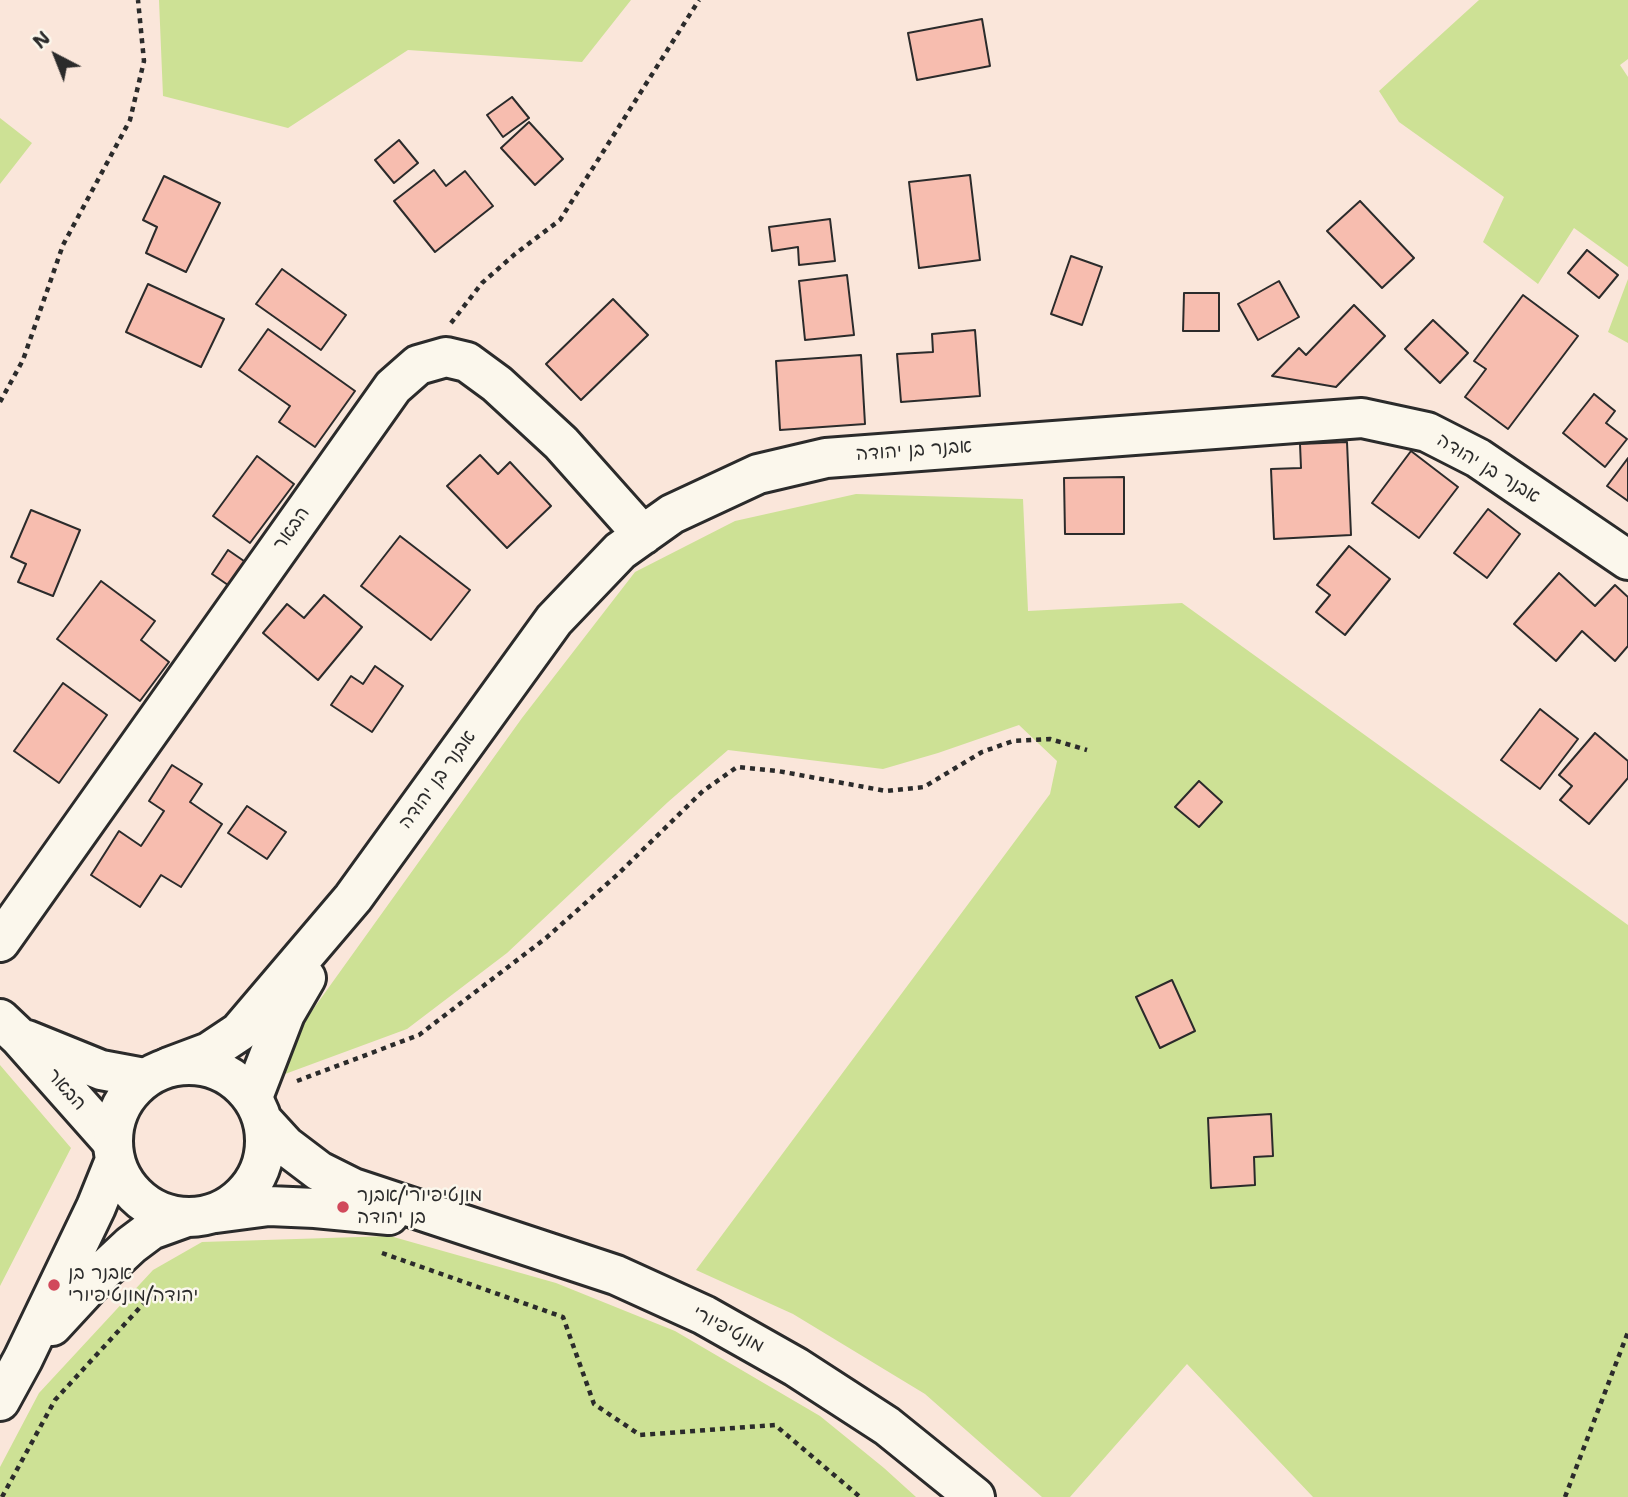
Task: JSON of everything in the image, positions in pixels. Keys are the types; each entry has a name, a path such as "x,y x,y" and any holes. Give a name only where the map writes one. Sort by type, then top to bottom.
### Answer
{"street":[{"path":"418,365 446,357 467,362 497,384 561,443 643,535"},
{"name":"הבאר","path":"0,942 393,387 418,365"},
{"name":"אבנר בן יהודה","path":"157,1073 208,1052 239,1031 353,898 554,620 620,551 672,514 758,474 826,458 1362,418 1427,432 1478,458 1628,560"},
{"name":"אבנר בן יהודה","path":"258,1110 285,1014 353,898"},
{"name":"הבאר","path":"10,1028 101,1070 157,1073"},
{"name":"הבאר","path":"10,1028 114,1152"},
{"path":"0,1401 96,1207 114,1152 116,1119 127,1096 157,1073 192,1064 215,1069 237,1080 258,1110 266,1144 261,1167 250,1187 234,1203 151,1230 131,1245 101,1273 23,1359"},
{"name":"מונטיפיורי","path":"258,1110 286,1146 319,1171 353,1188 616,1275 704,1315 796,1367 887,1426 975,1497"},
{"path":"114,1152 125,1182 141,1200 163,1213 200,1215"},
{"name":"מונטיפיורי","path":"200,1215 269,1206 450,1221"}],"path":[{"path":"0,401 23,360 63,245 130,120 144,61 138,0"},
{"path":"418,365 482,283 560,220 699,0"},
{"path":"258,1110 419,1035 546,938 617,875 703,791 737,767 778,771 886,791 924,788 982,752 1013,741 1050,739 1087,750"},
{"path":"375,1251 563,1317 594,1404 640,1435 775,1425 860,1497"},
{"path":"2,1497 55,1400 156,1290"},
{"path":"1565,1497 1628,1332"}],"green space":[{"path":"159,0 631,0 582,62 408,50 288,128 163,96"},
{"path":"1479,0 1628,0 1628,59 1620,65 1628,77 1628,267 1574,228 1538,284 1483,242 1504,197 1399,122 1379,91"},
{"path":"0,118 32,143 0,184"},
{"path":"1628,279 1628,343 1608,332"},
{"path":"856,494 1023,499 1028,611 1182,603 1628,925 1628,1497 1313,1497 1187,1364 1070,1497 1042,1497 925,1394 793,1314 696,1270 1050,794 1057,761 1019,725 883,769 728,750 668,802 507,953 407,1029 285,1074 281,1054 522,718 635,572 735,521"},
{"path":"0,1065 71,1148 0,1286"},
{"path":"390,1236 556,1283 675,1331 820,1416 916,1497 0,1497 0,1467 39,1393 153,1270 202,1242"}],"building":[{"path":"982,19 990,66 917,80 908,33"},
{"path":"512,97 529,118 503,137 487,115"},
{"path":"529,122 563,159 535,185 501,148"},
{"path":"399,140 418,163 394,183 375,160"},
{"path":"434,170 446,186 465,171 493,206 435,252 394,201"},
{"path":"970,175 980,260 919,268 909,182"},
{"path":"164,176 220,203 186,272 146,253 157,227 143,220"},
{"path":"1360,201 1414,258 1382,288 1327,231"},
{"path":"830,219 835,261 799,265 798,247 772,251 769,227"},
{"path":"1587,250 1618,275 1599,298 1568,273"},
{"path":"1071,256 1102,267 1082,325 1051,314"},
{"path":"282,269 346,315 321,350 256,304"},
{"path":"847,275 854,335 805,340 799,281"},
{"path":"1279,281 1299,317 1258,340 1238,304"},
{"path":"148,284 224,319 201,367 126,332"},
{"path":"1184,293 1219,293 1219,331 1183,331"},
{"path":"1523,295 1578,336 1508,429 1465,397 1486,369 1474,361"},
{"path":"613,299 648,335 581,400 546,364"},
{"path":"1354,305 1385,336 1336,387 1272,376 1299,348 1306,355"},
{"path":"1433,320 1468,353 1440,383 1405,349"},
{"path":"268,329 355,391 315,447 279,422 290,406 239,370"},
{"path":"975,330 980,396 901,402 897,354 933,352 932,334"},
{"path":"861,355 865,424 780,430 776,361"},
{"path":"1594,394 1615,411 1606,423 1627,439 1605,467 1563,433"},
{"path":"1347,442 1351,535 1274,539 1271,469 1301,468 1300,444"},
{"path":"1411,451 1458,487 1419,538 1372,503"},
{"path":"480,455 498,474 510,462 551,506 507,548 447,486"},
{"path":"257,456 294,484 250,543 213,516"},
{"path":"1628,458 1628,501 1607,486"},
{"path":"1124,477 1124,534 1065,534 1064,478"},
{"path":"1488,509 1520,534 1487,578 1454,553"},
{"path":"31,510 80,530 53,596 18,582 26,564 11,557"},
{"path":"400,536 470,590 431,640 361,586"},
{"path":"1349,546 1390,579 1345,635 1316,612 1330,595 1317,585"},
{"path":"228,550 257,570 241,594 212,574"},
{"path":"1559,573 1595,606 1615,585 1628,597 1628,646 1615,661 1582,631 1556,661 1514,624"},
{"path":"101,581 155,621 141,640 169,662 140,701 57,639"},
{"path":"324,595 362,627 318,680 263,633 287,604 304,618"},
{"path":"375,666 403,686 372,732 331,705 351,676 363,684"},
{"path":"63,683 107,715 59,783 14,751"},
{"path":"1540,709 1578,739 1540,789 1501,760"},
{"path":"1595,733 1628,761 1628,778 1589,824 1560,800 1572,786 1559,775"},
{"path":"172,765 202,784 190,802 222,824 181,887 161,875 140,907 91,875 119,831 141,846 164,811 149,801"},
{"path":"1199,781 1222,802 1199,827 1175,807"},
{"path":"247,806 286,832 267,859 228,833"},
{"path":"1172,980 1195,1031 1160,1048 1136,997"},
{"path":"1271,1114 1273,1156 1254,1157 1255,1185 1211,1188 1208,1118"}],"place":[{"name":"מונטיפיורי/אבנר בן יהודה","path":"343,1207"},
{"name":"אבנר בן יהודה/מונטיפיורי","path":"54,1285"}]}
